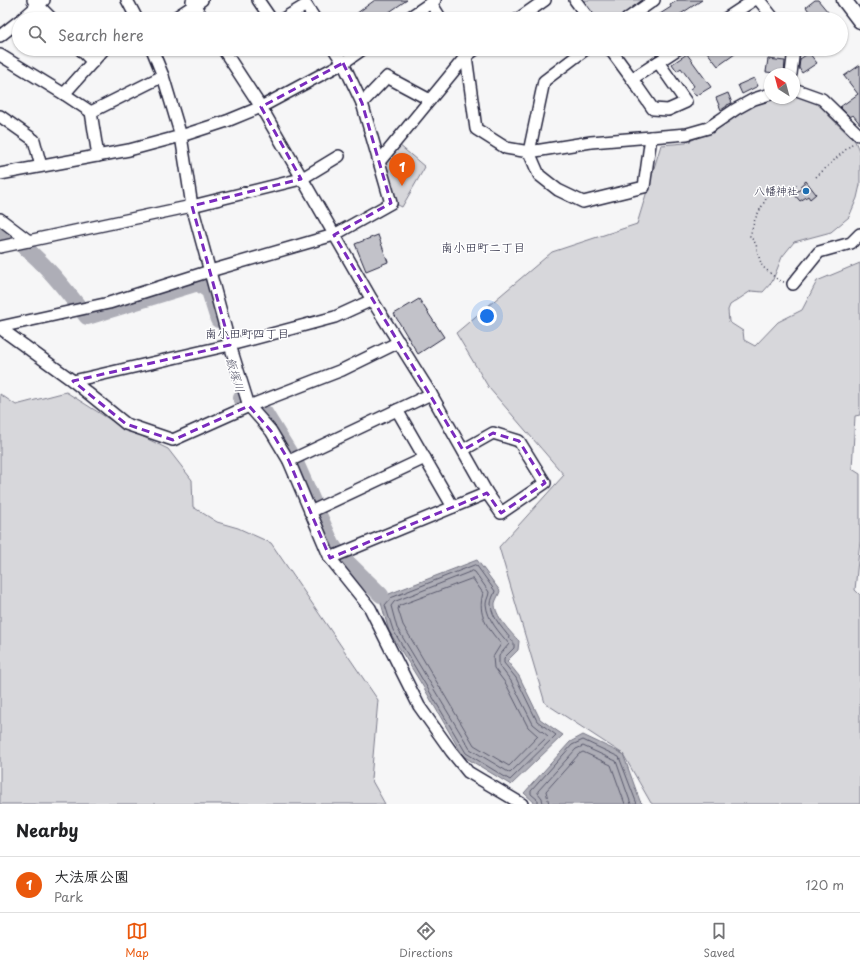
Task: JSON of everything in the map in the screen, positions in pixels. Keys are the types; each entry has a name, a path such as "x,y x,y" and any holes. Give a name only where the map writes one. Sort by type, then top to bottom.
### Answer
{"main road":[{"path":"844,0 860,21"}],"street":[{"path":"127,0 131,12"},
{"path":"258,0 266,12"},
{"path":"528,12 545,0"},
{"path":"575,0 584,12"},
{"path":"637,12 654,0"},
{"path":"736,12 754,0"},
{"path":"759,0 768,12"},
{"path":"417,12 433,1 438,12"},
{"path":"29,12 38,2 46,12"},
{"path":"183,12 196,2 200,12"},
{"path":"294,12 306,5 310,12"},
{"path":"0,36 12,27"},
{"path":"0,55 64,94 90,112 98,156"},
{"path":"87,56 93,62"},
{"path":"64,94 98,56"},
{"path":"155,56 163,76 181,136 192,206 230,345 250,406 271,431 289,461 330,558 370,608 419,706 468,772 522,804"},
{"path":"228,56 261,107 301,179 372,300 432,394 463,450 487,492 501,514 544,483 519,441 493,433 463,450"},
{"path":"0,327 109,303 334,235 391,203 362,103 338,56"},
{"path":"0,174 129,150 181,136 227,121 261,107 354,56"},
{"path":"379,162 430,100 461,56"},
{"path":"464,56 476,129 506,148 529,152 592,142 687,134 708,128 736,109 754,99 764,96"},
{"path":"577,56 544,81 529,152 539,175 558,190 583,202 644,187 651,137"},
{"path":"615,56 653,109 668,110 686,102 658,62"},
{"path":"632,79 667,56"},
{"path":"792,68 793,56"},
{"path":"90,112 163,76"},
{"path":"362,103 387,77 430,100"},
{"path":"800,90 822,98 860,136"},
{"path":"0,116 34,140 41,166"},
{"path":"0,247 192,206 301,179 339,156"},
{"path":"0,219 29,241"},
{"path":"793,284 819,252 851,243 860,234"},
{"path":"73,381 230,345 336,317 372,300"},
{"path":"0,327 73,381 126,424 173,440 250,406 342,370 398,342"},
{"path":"289,461 432,394"},
{"path":"397,410 453,507"},
{"path":"310,512 425,458"},
{"path":"330,558 487,492"}],"path":[{"path":"816,177 860,136"},
{"path":"793,284 778,280 762,266 756,244 750,236 755,219 768,195 776,195 797,185"}],"highlighted area":[{"path":"343,63 362,103 391,203 334,235 463,450 493,433 519,441 545,483 501,513 487,493 330,558 289,461 271,431 249,406 173,440 126,424 73,381 230,345 192,206 301,179 261,107"}],"shaded area":[{"path":"580,0 648,0 632,12 588,12"},
{"path":"800,94 820,104 829,116 855,141 860,153 860,185 857,198 849,217 831,232 794,242 782,257 772,282 763,292 751,291 730,305 728,310 729,322 743,331 744,340 755,346 778,322 802,310 817,281 860,263 860,415 855,416 852,469 860,474 860,541 855,590 860,595 860,804 653,804 651,803 623,754 545,703 499,547 564,475 489,388 456,333 552,252 637,224 661,145 686,143 711,131 736,114 764,100 764,104 800,104"},
{"path":"398,144 425,167 402,207 396,204 383,164"},
{"path":"66,392 117,424 168,449 192,480 193,507 217,522 238,528 271,543 378,700 371,779 385,804 0,804 0,394 16,405"}],"water":[{"path":"477,560 500,591 495,603 497,613 504,624 519,641 518,650 507,661 519,676 540,719 563,735 511,785 463,756 389,631 381,603 389,594"},
{"path":"583,735 623,754 640,801 643,804 536,804 524,793 570,742"}],"building":[{"path":"375,0 407,0 389,12 359,12"},
{"path":"678,0 702,0 684,12 663,12 671,7 670,5"},
{"path":"815,0 818,0 828,12 810,12 806,7"},
{"path":"684,56 688,56 711,87 696,96 690,89 694,86 681,68 677,71 672,64"},
{"path":"710,56 732,56 718,66"},
{"path":"804,56 811,56 817,63 802,73 799,68 800,59"},
{"path":"768,59 785,61 784,68 767,68"},
{"path":"860,65 860,124 853,115 850,117 840,107 858,94 844,76"},
{"path":"754,78 758,86 742,94 738,85"},
{"path":"728,93 732,103 721,110 716,98"},
{"name":"八幡神社","path":"806,181 816,194 810,199 808,196 800,201 794,194 802,188 800,186"},
{"path":"378,235 388,262 366,271 355,244"},
{"path":"419,299 444,337 418,354 394,314"}],"waterway":[{"name":"飯塚川","path":"0,230 32,254 57,280 87,317 198,283 209,291 218,320"},
{"name":"飯塚川","path":"241,398 265,413 297,465 332,544 339,554 381,595"}],"place":[{"name":"大法原公園","path":"402,186"},
{"name":"八幡神社","path":"806,191"}],"district":[{"name":"南小田町二丁目","path":"483,248"},
{"name":"南小田町四丁目","path":"247,334"}]}
